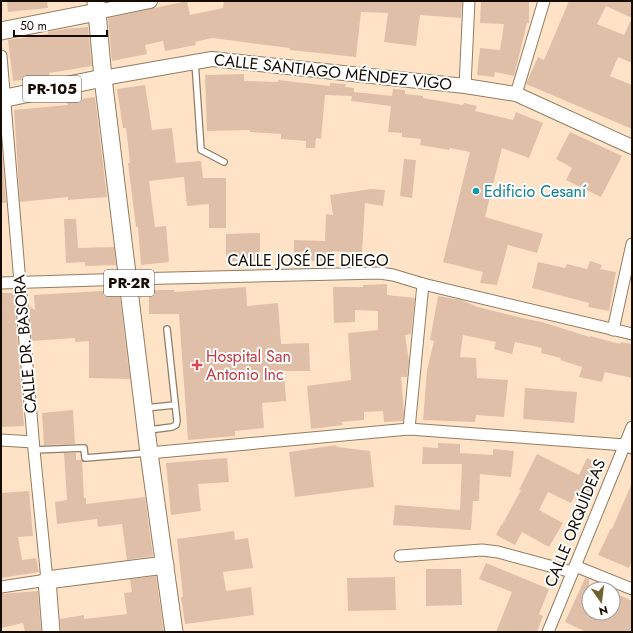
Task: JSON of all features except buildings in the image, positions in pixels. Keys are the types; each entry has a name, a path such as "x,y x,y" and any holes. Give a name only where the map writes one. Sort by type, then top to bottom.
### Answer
{"main road":[{"path":"1,32 96,6"},
{"name":"PR-2R","path":"96,6 103,78 144,408 174,632"},
{"name":"CALLE SANTIAGO MÉNDEZ VIGO","path":"3,99 103,78"},
{"path":"47,580 165,565"},
{"name":"CALLE DR. BASORA","path":"47,580 51,632"}],"street":[{"path":"96,6 150,1"},
{"path":"464,86 469,1"},
{"path":"516,94 544,1"},
{"name":"CALLE DR. BASORA","path":"1,56 3,99 33,446 47,580"},
{"name":"CALLE SANTIAGO MÉNDEZ VIGO","path":"103,78 212,59 464,86 516,94 632,147"},
{"path":"613,330 632,244"},
{"name":"CALLE JOSÉ DE DIEGO","path":"1,283 362,273 393,275 423,284 632,334"},
{"path":"409,429 423,284"},
{"name":"CALLE ORQUÍDEAS","path":"548,632 573,569 628,446 632,427"},
{"path":"150,453 409,429 628,446"},
{"path":"1,440 33,446"},
{"path":"400,556 482,550 498,552 573,569 632,590"},
{"path":"1,587 47,580"}],"lane":[{"path":"195,61 201,150 224,162"},
{"path":"147,430 172,427 176,424 167,330"},
{"path":"144,408 175,405"},
{"path":"33,446 84,448 85,458 150,453"}],"place":[{"name":"Edificio Cesaní","path":"476,191"},
{"name":"Hospital San Antonio Inc","path":"197,365"}]}
